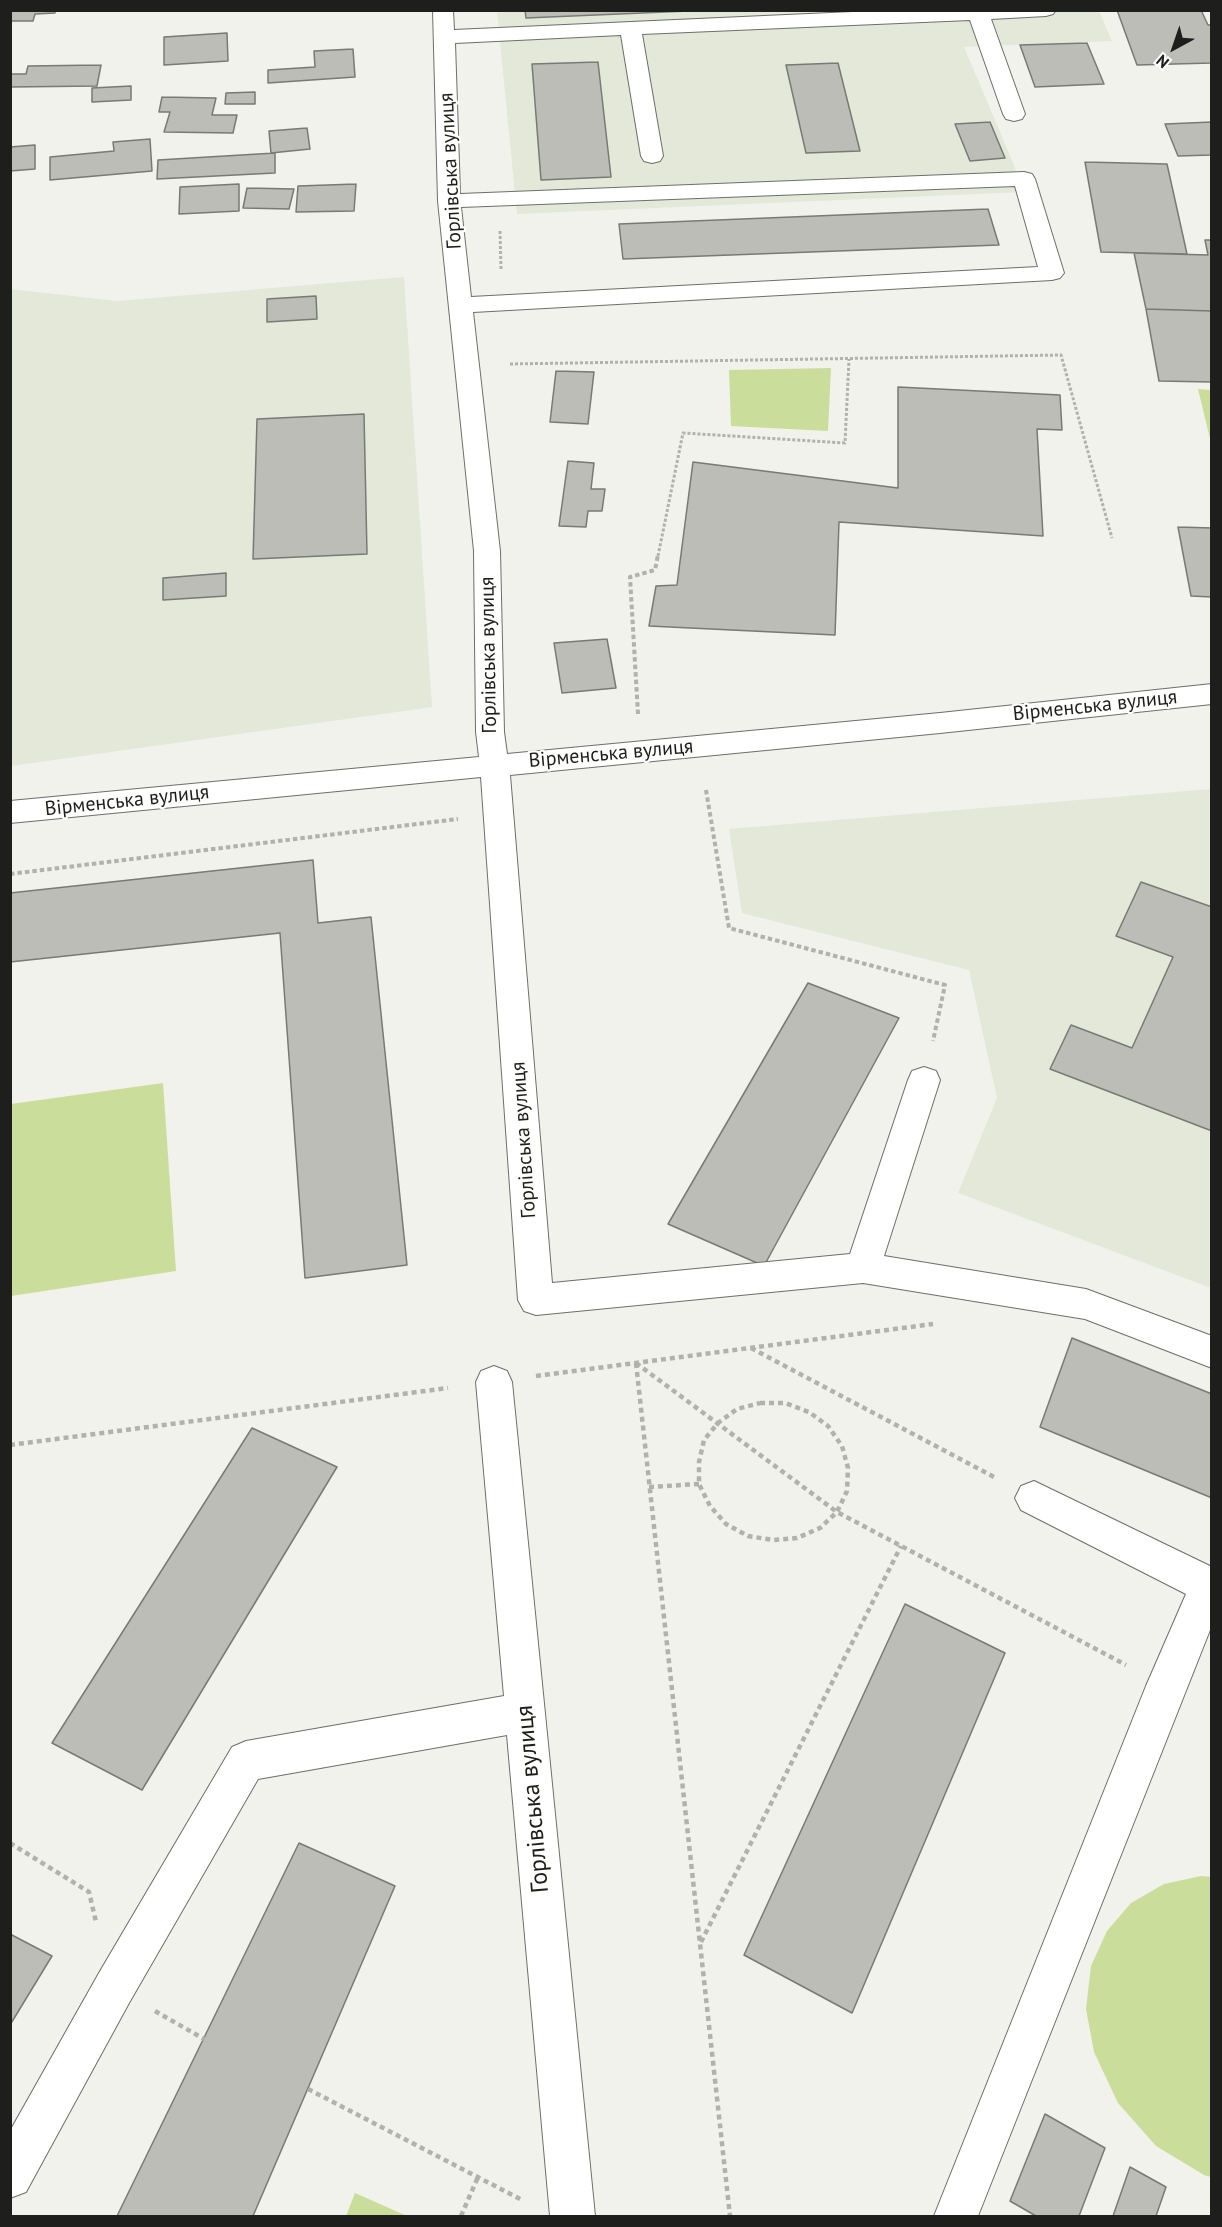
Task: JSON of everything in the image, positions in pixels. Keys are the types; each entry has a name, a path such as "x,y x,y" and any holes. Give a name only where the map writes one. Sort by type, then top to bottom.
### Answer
{"street":[{"name":"Горлівська вулиця","path":"442,10 445,37 449,201 487,551 492,765 500,814 536,1300 863,1268"},
{"path":"445,37 1047,12 1046,10"},
{"path":"979,15 1014,114"},
{"path":"631,30 652,156"},
{"path":"449,201 1024,179 1052,273 462,305"},
{"name":"Вірменська вулиця","path":"10,812 1212,694"},
{"path":"924,1080 863,1268 1086,1304 1212,1352"},
{"name":"Горлівська вулиця","path":"494,1382 573,2217"},
{"path":"956,2217 1166,1686 1210,1587 1034,1498"},
{"path":"10,2176 114,1988 246,1761 525,1712"}],"path":[{"path":"488,200 499,227 503,303"},
{"path":"510,364 1061,356 1112,538"},
{"path":"638,717 630,577 655,570 682,433 845,443 849,358"},
{"path":"706,790 729,928 945,985 924,1080"},
{"path":"10,874 500,814"},
{"path":"10,1445 935,1323"},
{"path":"750,1348 1034,1498"},
{"path":"636,1363 837,1512 1166,1686"},
{"path":"636,1363 730,2217"},
{"path":"760,1403 785,1403 808,1412 828,1426 842,1446 848,1468 847,1491 837,1512 820,1528 797,1538 773,1540 748,1536 726,1524 710,1506 699,1485 699,1462 704,1440 718,1423 737,1409 760,1403"},
{"path":"649,1487 699,1485"},
{"path":"700,1943 901,1546"},
{"path":"308,2089 526,2202"},
{"path":"461,2217 478,2177"}],"shaded area":[{"path":"497,11 1099,11 1112,41 964,47 1014,165 1022,192 517,214"},
{"path":"404,277 432,707 11,766 10,289 117,301"},
{"path":"1211,789 1211,1288 958,1193 997,1098 969,970 742,913 729,829"}],"green space":[{"path":"831,368 828,431 731,426 729,370"},
{"path":"1198,389 1211,390 1211,443"},
{"path":"163,1083 176,1271 11,1296 11,1104"},
{"path":"1201,1876 1212,1877 1211,2177 1156,2146 1118,2103 1094,2052 1086,2009 1091,1966 1107,1931 1131,1903 1164,1884"},
{"path":"355,2193 407,2216 346,2216"}],"building":[{"path":"10,10 55,10 55,13 35,14 33,21 10,21"},
{"path":"525,10 712,10 526,18"},
{"path":"1117,10 1201,10 1208,25 1212,25 1212,63 1137,65"},
{"path":"227,33 228,61 164,65 164,37"},
{"path":"1087,43 1104,84 1035,87 1020,45"},
{"path":"353,49 355,77 268,83 268,70 315,67 314,51"},
{"path":"598,62 611,177 541,180 532,64"},
{"path":"838,63 860,151 806,153 786,65"},
{"path":"101,65 97,86 10,87 10,74 26,74 28,66"},
{"path":"131,86 131,100 92,102 92,88"},
{"path":"255,92 255,104 225,104 226,93"},
{"path":"162,97 216,98 212,115 237,115 233,133 164,132 170,112 159,112"},
{"path":"990,122 1005,158 970,161 955,124"},
{"path":"1212,122 1212,155 1178,156 1165,124"},
{"path":"307,128 310,149 271,153 269,131"},
{"path":"150,139 152,171 50,180 50,157 114,151 113,142"},
{"path":"35,145 35,169 10,171 10,147"},
{"path":"275,153 275,173 157,179 158,160"},
{"path":"1085,162 1167,164 1187,254 1101,252"},
{"path":"239,184 239,211 179,214 180,187"},
{"path":"356,184 354,211 296,212 298,186"},
{"path":"247,188 294,189 289,209 243,208"},
{"path":"988,209 999,245 623,259 619,224"},
{"path":"1205,240 1212,240 1212,311 1146,309 1134,253 1208,255"},
{"path":"316,296 317,319 267,322 267,299"},
{"path":"1146,309 1212,311 1212,382 1159,381"},
{"path":"556,371 594,372 588,424 550,422"},
{"path":"898,387 1060,395 1062,430 1037,429 1043,536 839,522 835,635 649,626 656,586 677,585 693,462 898,488"},
{"path":"364,414 367,554 253,559 257,419"},
{"path":"568,461 594,463 591,489 605,489 602,511 588,511 586,527 559,526"},
{"path":"1178,527 1212,528 1212,597 1191,596"},
{"path":"226,573 226,596 163,600 163,578"},
{"path":"607,639 616,688 562,693 554,643"},
{"path":"313,860 318,923 371,917 407,1265 305,1278 280,933 10,962 10,893"},
{"path":"1141,882 1212,907 1212,1131 1050,1069 1071,1025 1132,1048 1173,957 1116,936"},
{"path":"808,983 899,1018 764,1266 668,1224"},
{"path":"1072,1338 1212,1394 1212,1498 1040,1427"},
{"path":"252,1428 337,1467 142,1790 52,1743"},
{"path":"905,1604 1005,1653 852,2013 744,1955"},
{"path":"299,1843 395,1886 253,2216 117,2216"},
{"path":"10,1934 52,1956 10,2025"},
{"path":"1045,2114 1105,2148 1079,2216 1036,2216 1010,2201"},
{"path":"1130,2167 1166,2187 1156,2216 1113,2216"}]}
